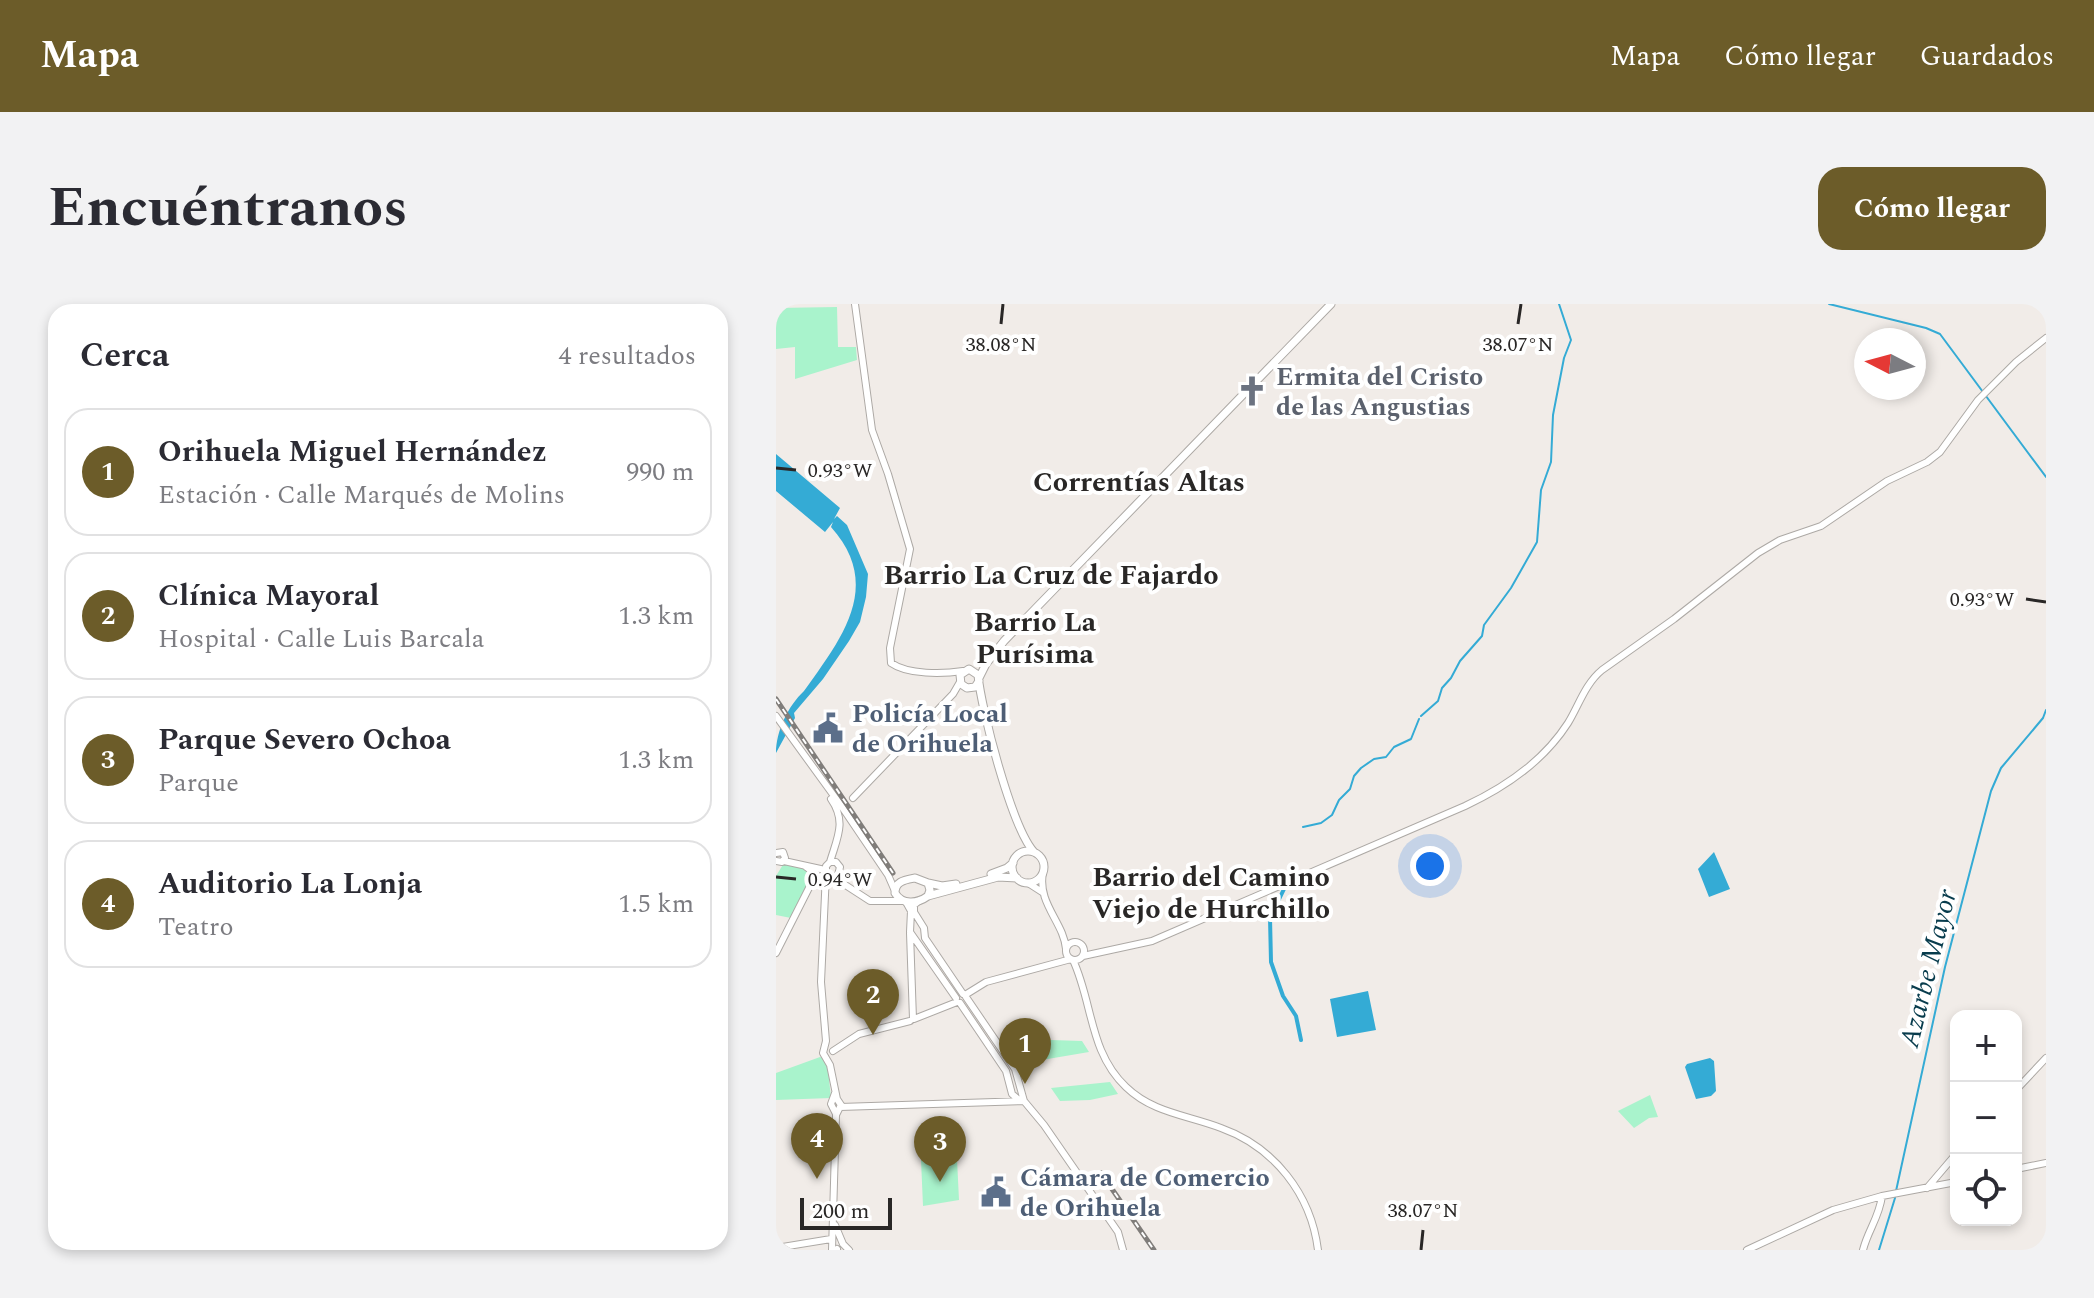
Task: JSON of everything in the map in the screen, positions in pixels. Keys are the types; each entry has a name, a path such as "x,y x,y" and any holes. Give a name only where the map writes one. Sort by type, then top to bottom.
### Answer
{"main road":[{"path":"963,684 966,670 993,653 1331,304"},
{"path":"963,684 975,687 993,653"},
{"path":"966,670 975,670 979,680 1020,829 1022,842 1019,854 1013,863 999,872 947,886 928,883 921,878 902,881 895,892 905,902 998,877 1017,878 1028,883 1037,880 1043,873 1043,860 1034,852 1020,829"},
{"path":"963,684 979,698 987,717"},
{"path":"1019,854 1034,852"},
{"path":"1013,863 1017,878"},
{"path":"924,898 930,890 928,883"}],"street":[{"path":"855,304 872,430 910,549 890,648 891,663 901,668 951,673 966,670"},
{"path":"1069,955 1082,957 1152,941 1465,806 1504,785 1531,766 1562,731 1590,679 1758,553 1780,540 1821,526 1887,481 1927,462 1940,452 1986,391 2046,338"},
{"path":"853,798 963,684 951,673"},
{"path":"776,717 888,875 895,892 890,902"},
{"path":"776,1248 812,1241 837,1245 834,1195 837,1110 841,1102 835,1097 821,982 828,872 841,820 836,806 790,737"},
{"path":"818,780 842,807"},
{"path":"776,853 781,852 782,860"},
{"path":"782,860 828,872 863,898 875,902 905,902 911,909 912,1019"},
{"path":"782,860 828,872 840,870"},
{"path":"828,872 838,864 844,882"},
{"path":"776,953 816,874 805,866"},
{"path":"1043,873 1043,894 1083,987 1098,1048 1114,1074 1133,1093 1155,1107 1237,1134 1272,1158 1302,1197 1313,1224 1318,1250"},
{"path":"888,875 902,881"},
{"path":"1028,883 1043,894"},
{"path":"924,898 914,905 914,912 925,938 960,999"},
{"path":"1054,918 1064,932 1079,943 1090,950 1104,952"},
{"path":"911,923 921,924"},
{"path":"910,933 1015,1069 1020,1098 1044,1125 1118,1232 1123,1250"},
{"path":"910,958 911,951 925,938"},
{"path":"830,1052 859,1034 912,1019 960,999 986,982 1060,964 1069,955 1071,942 1079,943 1085,949 1082,957 1083,987"},
{"path":"2022,1084 2046,1058"},
{"path":"837,1110 1020,1098"},
{"path":"1927,1188 1950,1161"},
{"path":"2022,1168 2046,1163"},
{"path":"1747,1250 1833,1210 1950,1183"},
{"path":"1863,1250 1866,1236 1879,1216 1885,1196"}],"green space":[{"path":"837,307 838,347 856,347 857,360 795,379 795,347 776,349 776,308"},
{"path":"784,863 799,866 812,874 791,918 776,915 776,876"},
{"path":"1009,1032 1051,1040 1082,1041 1089,1052 1030,1062"},
{"path":"820,1057 827,1060 831,1098 776,1100 776,1073"},
{"path":"1110,1082 1118,1094 1090,1100 1060,1101 1051,1088"},
{"path":"1650,1095 1658,1117 1649,1118 1634,1128 1618,1111"},
{"path":"957,1159 959,1200 923,1206 921,1160"}],"water":[{"path":"776,454 840,508 834,519 837,516 847,525 868,574 860,622 823,679 794,713 795,718 776,753 784,719 843,632 856,591 854,570 847,549 831,527 833,522 825,532 776,491"},
{"path":"1714,852 1730,889 1709,897 1698,869"},
{"path":"1368,991 1376,1030 1337,1037 1330,999"},
{"path":"1710,1058 1714,1061 1716,1091 1711,1096 1696,1099 1685,1067"}],"waterway":[{"path":"1421,716 1438,701 1442,688 1460,661 1482,636 1484,625 1511,588 1537,542 1541,490 1551,462 1553,415 1564,358 1571,340 1559,304"},
{"name":"Azarbe Mayor","path":"1829,304 1940,334 2046,477"},
{"name":"Azarbe Mayor","path":"1896,1191 1945,967 1991,791 2001,768 2043,718 2046,710"},
{"path":"1303,827 1321,823 1332,815 1361,768 1374,759 1386,757 1394,747 1411,739 1419,719"},
{"path":"1284,889 1270,918 1271,962 1283,996 1296,1016 1301,1040"},
{"name":"Azarbe Mayor","path":"1879,1250 1895,1198"}],"railway":[{"path":"776,699 893,873"},
{"path":"1101,1173 1154,1250"}],"place":[{"name":"Ermita del Cristo de las Angustias","path":"1252,391"},
{"name":"Policía Local de Orihuela","path":"828,728"},
{"name":"Clínica Mayoral","path":"873,1035"},
{"name":"Orihuela Miguel Hernández","path":"1025,1084"},
{"name":"Auditorio La Lonja","path":"817,1179"},
{"name":"Parque Severo Ochoa","path":"940,1182"},
{"name":"Cámara de Comercio de Orihuela","path":"996,1192"}],"district":[{"name":"Correntías Altas","path":"1139,481"},
{"name":"Barrio La Cruz de Fajardo","path":"1051,574"},
{"name":"Barrio La Purísima","path":"1035,637"},
{"name":"Barrio del Camino Viejo de Hurchillo","path":"1211,892"}]}
